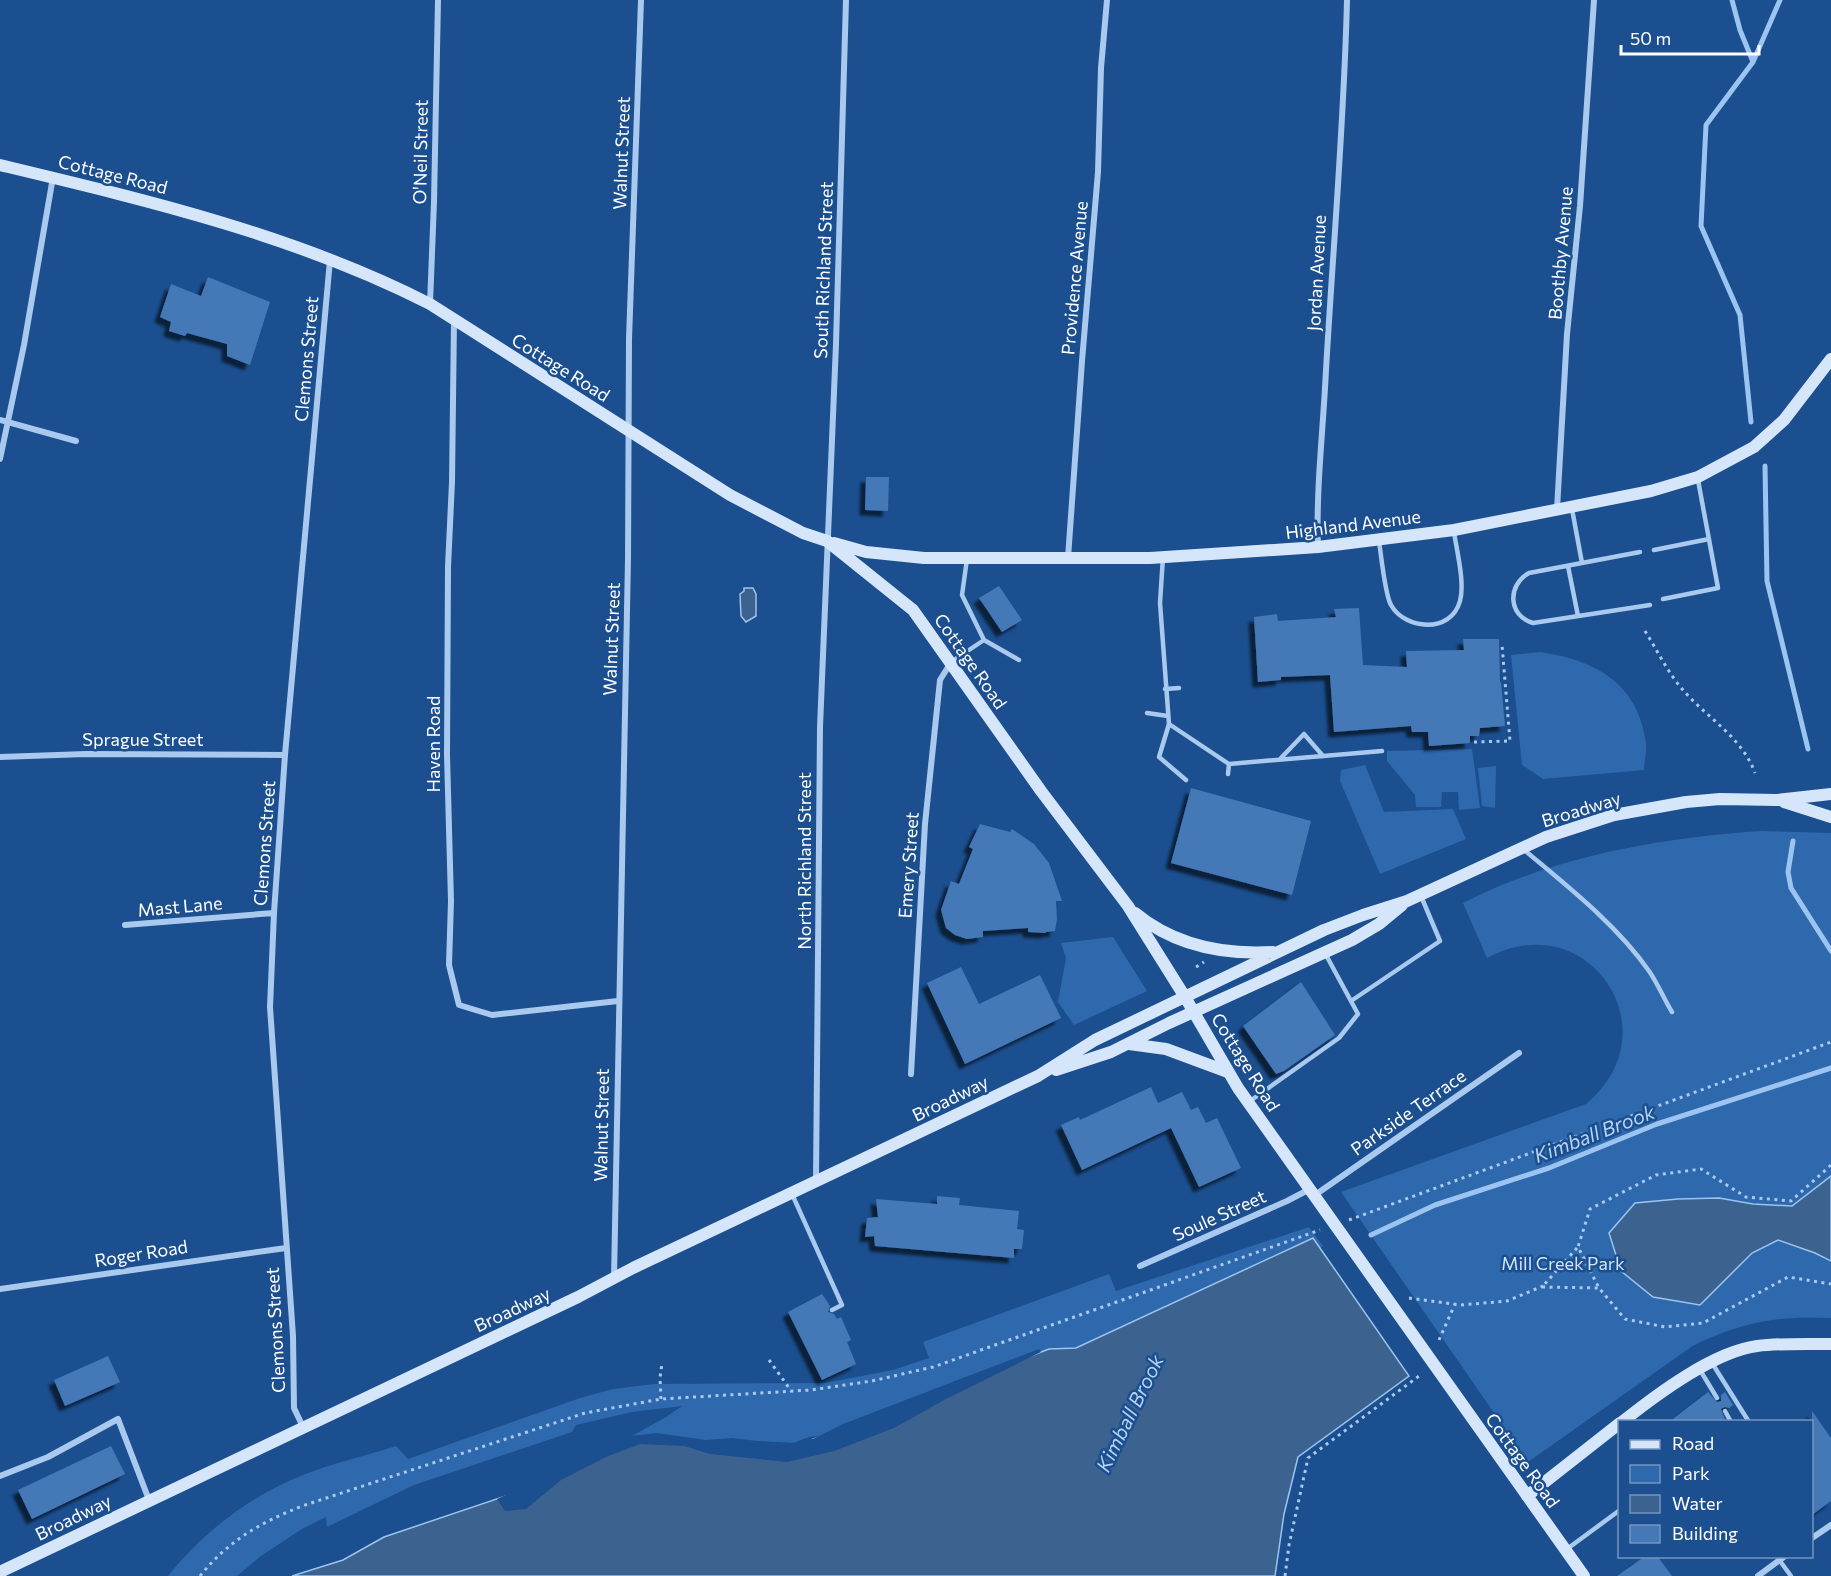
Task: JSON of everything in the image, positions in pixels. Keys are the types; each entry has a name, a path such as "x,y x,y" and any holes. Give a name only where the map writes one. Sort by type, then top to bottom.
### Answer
{"street":[{"name":"O'Neil Street","path":"430,304 438,0"},
{"name":"Walnut Street","path":"614,1279 628,559 627,430 641,0"},
{"name":"South Richland Street","path":"827,541 836,344 846,0"},
{"name":"Providence Avenue","path":"1068,558 1098,172 1101,68 1107,0"},
{"name":"Jordan Avenue","path":"1318,547 1321,445 1343,108 1347,0"},
{"name":"Boothby Avenue","path":"1557,510 1567,334 1580,206 1594,0"},
{"name":"Cottage Road","path":"0,165 175,208 330,260 430,304 729,495 803,533 827,541 913,610 1041,791 1128,907 1248,1103 1584,1576"},
{"path":"0,459 53,177"},
{"name":"Clemons Street","path":"303,1428 294,1408 292,1336 270,1007 285,755 330,260"},
{"name":"Haven Road","path":"454,320 452,482 447,567 447,755 451,901 449,965 451,975 459,1005 492,1015 618,1001"},
{"name":"Highland Avenue","path":"827,541 866,552 924,558 1163,557 1318,547 1454,530 1651,491 1698,477 1754,447 1784,420 1831,359"},
{"path":"0,420 76,441"},
{"name":"North Richland Street","path":"816,1182 820,727 827,541"},
{"name":"Emery Street","path":"911,1074 925,824 940,680 951,662"},
{"name":"Sprague Street","path":"0,757 86,754 285,755"},
{"name":"Broadway","path":"0,1572 1038,1076 1095,1040 1277,952 1353,919 1407,901 1546,837 1580,825 1651,807 1720,799 1777,800 1831,794"},
{"name":"Broadway","path":"1777,800 1831,817"},
{"name":"Broadway","path":"1038,1076 1111,1053 1168,1023 1325,953 1379,924 1407,901"},
{"path":"1128,907 1147,922 1188,944 1247,954 1277,952"},
{"name":"Mast Lane","path":"124,926 274,913"},
{"path":"1129,1044 1166,1049 1227,1072"},
{"name":"Parkside Terrace","path":"1312,1192 1519,1053"},
{"name":"Soule Street","path":"1140,1266 1312,1192"},
{"name":"Roger Road","path":"0,1289 195,1259 286,1248"},
{"path":"1624,1420 1722,1356 1756,1346 1831,1344"},
{"path":"0,1476 48,1457 118,1419 149,1500"},
{"path":"1527,1496 1618,1425"},
{"path":"1813,1537 1831,1525"},
{"path":"1758,1576 1783,1558"}],"lane":[{"path":"1663,598 1718,588 1698,477"},
{"path":"1571,507 1582,563"},
{"path":"1379,540 1390,604 1404,620 1420,625 1439,624 1450,617 1460,603 1461,586 1454,530"},
{"path":"1654,550 1709,539"},
{"path":"1640,552 1529,573 1515,586 1512,596 1514,606 1524,621 1533,623 1650,605"},
{"path":"1163,557 1160,603 1169,724 1159,757 1186,780"},
{"path":"967,558 962,595 984,640 1019,660"},
{"path":"1568,566 1578,616"},
{"path":"951,662 984,640"},
{"path":"1165,689 1179,688"},
{"path":"1148,713 1168,716"},
{"path":"1169,724 1229,764 1382,751"},
{"path":"1279,760 1304,734 1323,756"},
{"path":"1227,774 1229,764"},
{"path":"1522,848 1594,911 1626,943 1650,972 1672,1012"},
{"path":"1351,1001 1440,941 1421,894"},
{"path":"1248,1103 1339,1038 1359,1014 1325,953"},
{"path":"792,1194 842,1305 832,1310"},
{"path":"1712,1362 1748,1420"},
{"path":"1699,1369 1717,1398"},
{"path":"1725,1411 1730,1420"},
{"path":"1565,1550 1618,1511"},
{"path":"1783,1558 1791,1576"}],"path":[{"path":"1645,631 1681,688 1710,719 1727,731 1750,760 1755,773"},
{"path":"1474,742 1510,741 1502,645"},
{"path":"1204,963 1210,969"},
{"path":"1351,1220 1831,1042"},
{"path":"1409,1298 1455,1304 1507,1301 1544,1286 1578,1247 1590,1209 1656,1175 1701,1169 1746,1197 1791,1200 1831,1165"},
{"path":"200,1576 216,1556 241,1536 271,1519 302,1506 585,1413 661,1399 792,1392 872,1381 933,1367 1318,1231"},
{"path":"1578,1247 1599,1288 1624,1319 1665,1327 1703,1323 1788,1277 1831,1284"},
{"path":"1544,1286 1542,1287 1599,1288"},
{"path":"1439,1340 1455,1304"},
{"path":"769,1360 792,1392"},
{"path":"661,1399 662,1363"},
{"path":"1285,1576 1289,1545 1308,1458 1419,1376"}],"green space":[{"path":"1540,652 1578,661 1595,668 1623,690 1634,704 1641,722 1646,746 1644,770 1543,779 1522,765 1511,655"},
{"path":"1472,749 1480,808 1459,810 1458,792 1442,792 1441,807 1416,807 1415,795 1387,761 1387,751"},
{"path":"1365,765 1384,812 1453,809 1466,839 1380,874 1340,781 1341,770"},
{"path":"1496,766 1495,808 1482,806 1478,768"},
{"name":"Mill Creek Park","path":"1761,831 1831,833 1831,1318 1794,1318 1759,1322 1725,1332 1691,1347 1528,1462 1341,1192 1586,1104 1611,1075 1622,1043 1620,1011 1607,983 1586,961 1557,947 1524,945 1487,958 1463,903 1534,873 1608,852 1646,844"},
{"path":"1113,937 1147,991 1074,1025 1058,1002 1066,958 1061,943"},
{"path":"1309,1227 1323,1246 1320,1248 1409,1376 1298,1457 1284,1514 1275,1576 292,1576 343,1560 384,1537 538,1485 784,1450 823,1435 809,1437 796,1443 732,1438 706,1440 656,1433 632,1436 682,1406 632,1412 576,1425 572,1432 414,1485 327,1527 326,1517 302,1529 261,1556 237,1576 168,1576 212,1530 246,1505 283,1484 337,1463 396,1446 408,1459 580,1398 613,1389 654,1384 825,1383 893,1370 929,1358 923,1342 1109,1274 1116,1291","holes":["1036,1353 936,1391 955,1381"]}],"water":[{"path":"744,588 753,588 756,594 756,616 746,622 741,616 740,594"},
{"path":"1831,1176 1831,1261 1778,1240 1752,1253 1700,1305 1653,1297 1621,1271 1609,1233 1635,1203 1719,1198 1753,1204 1792,1206"},
{"path":"1313,1238 1409,1376 1298,1457 1284,1514 1275,1576 292,1576 343,1560 384,1537 538,1485 638,1438 785,1450 1049,1349 1076,1348"}],"pier":[{"path":"1039,1349 1041,1352 946,1399 894,1428 834,1451 787,1462 710,1454 684,1446 640,1444 606,1457 561,1480 526,1509 505,1511 497,1499 637,1435 784,1447 806,1438 813,1439 843,1424"}],"building":[{"path":"208,277 270,302 250,365 227,356 227,344 187,333 185,336 169,331 171,322 160,317 171,284 201,296"},
{"path":"866,477 889,477 888,511 865,510"},
{"path":"999,586 1022,620 1002,632 979,598"},
{"path":"1359,608 1363,665 1407,667 1406,651 1464,650 1463,639 1499,639 1500,683 1505,726 1480,728 1479,736 1470,736 1470,743 1429,746 1428,732 1412,732 1411,726 1334,732 1330,675 1281,677 1281,680 1258,682 1254,617 1277,614 1278,621 1336,617 1334,609"},
{"path":"1191,788 1311,821 1292,895 1171,863"},
{"path":"980,824 1010,832 1012,829 1034,844 1049,863 1062,901 1056,901 1055,931 1028,932 1028,928 983,931 983,937 967,939 955,935 946,928 941,910 951,881 959,884 973,849 969,847"},
{"path":"961,967 979,1004 1040,975 1061,1018 965,1064 927,983"},
{"path":"1301,982 1335,1035 1284,1071 1276,1074 1243,1026"},
{"path":"1151,1087 1158,1103 1182,1092 1191,1110 1198,1107 1206,1123 1217,1118 1241,1168 1199,1187 1171,1128 1082,1170 1061,1125 1079,1117 1080,1120"},
{"path":"937,1196 960,1198 959,1205 1019,1211 1017,1229 1024,1230 1022,1249 1014,1249 1014,1258 875,1246 874,1236 865,1237 867,1218 878,1217 876,1199 937,1204"},
{"path":"822,1294 830,1306 828,1312 834,1314 837,1319 841,1317 851,1340 847,1342 856,1364 822,1380 788,1312"},
{"path":"108,1356 120,1382 65,1406 54,1380"},
{"path":"1708,1392 1717,1402 1721,1401 1721,1395 1725,1392 1733,1405 1721,1409 1725,1420 1672,1420"},
{"path":"1812,1411 1831,1438 1831,1501 1813,1514 1813,1420"},
{"path":"111,1446 125,1474 32,1519 18,1490"},
{"path":"1643,1558 1659,1558 1672,1576 1617,1576"}],"waterway":[{"path":"1732,0 1740,30 1753,62"},
{"name":"Kimball Brook","path":"1751,422 1740,315 1701,226 1706,125 1753,62 1780,0"},
{"name":"Kimball Brook","path":"1765,466 1767,581 1808,749"},
{"name":"Kimball Brook","path":"1793,841 1788,872 1791,888 1831,951"},
{"name":"Kimball Brook","path":"1371,1235 1435,1205 1549,1168 1657,1124 1831,1068"}]}
